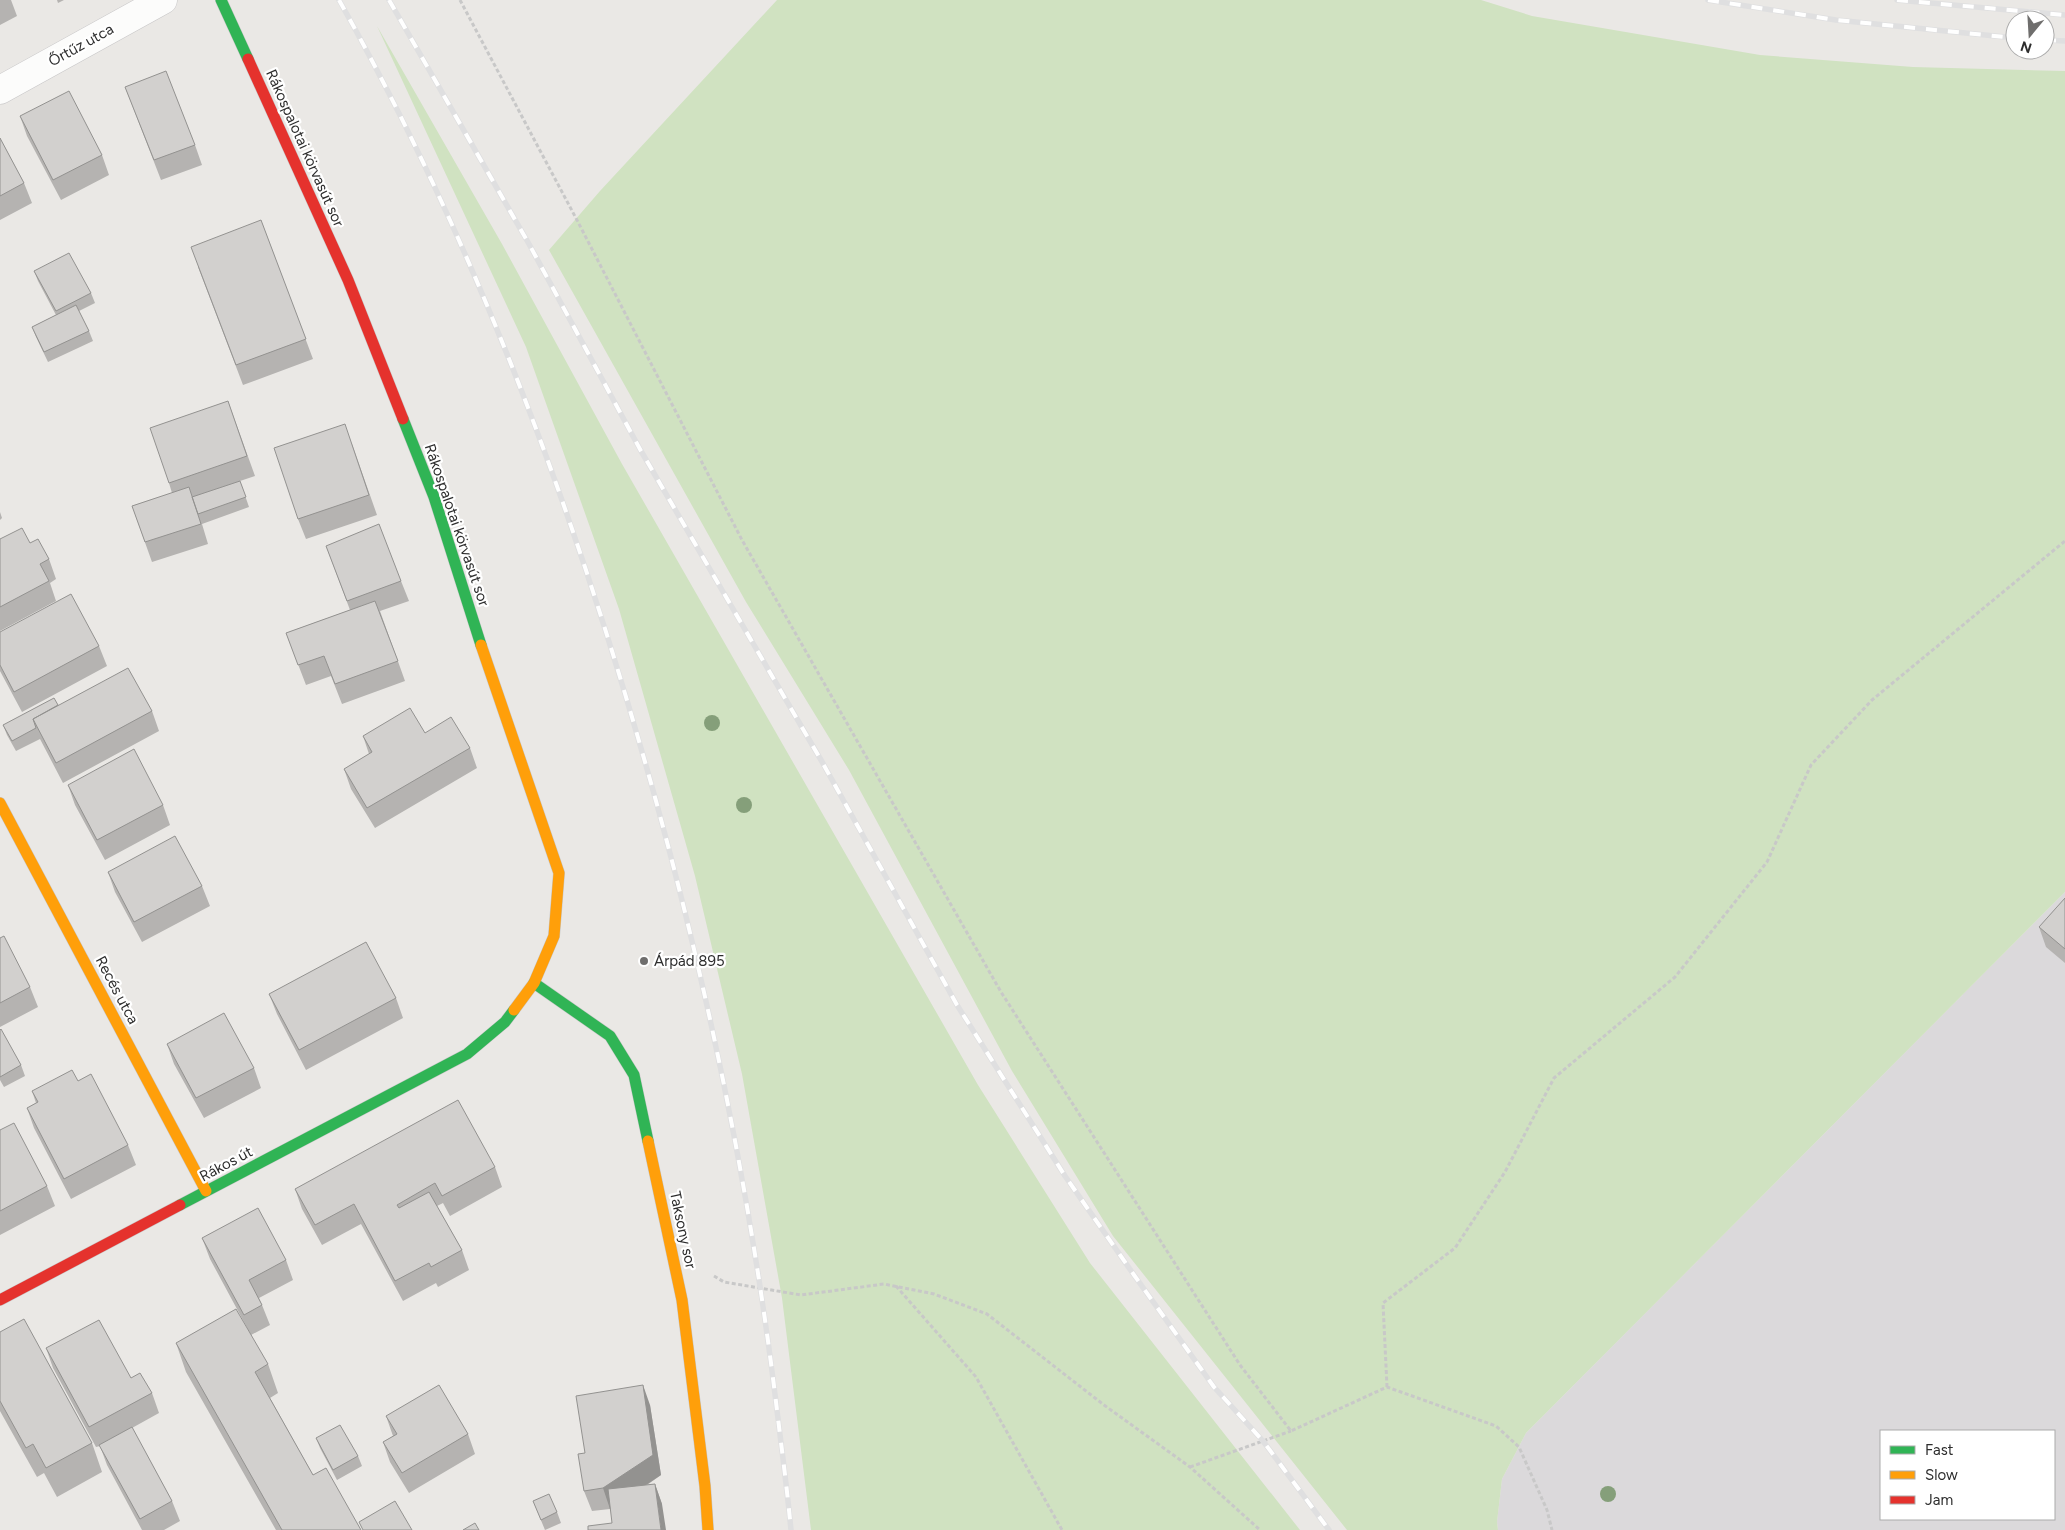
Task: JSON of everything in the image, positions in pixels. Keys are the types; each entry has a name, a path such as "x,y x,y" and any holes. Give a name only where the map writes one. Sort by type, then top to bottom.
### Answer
{"street":[{"name":"Őrtűz utca","path":"0,90 163,0"},
{"name":"Rákospalotai körvasút sor","path":"221,0 348,280 434,497 498,699 558,873 554,936 534,983 505,1022 467,1054"},
{"name":"Recés utca","path":"0,803 206,1192"},
{"name":"Taksony sor","path":"534,983 610,1036 634,1075 682,1300 705,1486 708,1530"},
{"name":"Rákos út","path":"0,1300 467,1054"}],"path":[{"path":"460,0 583,231 742,540 1001,992 1240,1365 1292,1431"},
{"path":"1386,1387 1383,1303 1455,1248 1505,1172 1554,1078 1675,977 1767,862 1811,765 1872,700 2065,541"},
{"path":"672,1255 724,1282 801,1295 884,1284 934,1294 987,1314 1104,1405 1190,1467 1260,1530"},
{"path":"896,1286 976,1377 1062,1530"},
{"path":"1190,1467 1292,1431 1386,1387 1496,1426 1519,1447 1547,1510 1552,1530"}],"shaded area":[{"path":"2065,892 2065,1530 1498,1530 1497,1522 1502,1479 1526,1433"}],"green space":[{"path":"777,0 1481,0 1532,16 1760,55 1913,67 2065,71 2065,892 1526,1433 1502,1479 1497,1522 1498,1530 1347,1530 1113,1236 1012,1071 849,770 746,602 549,250 600,191"},
{"path":"377,26 502,244 622,464 978,1085 1090,1263 1300,1530 811,1530 782,1298 742,1074 695,876 619,609 526,347"}],"building":[{"path":"166,71 195,145 154,160 125,87"},
{"path":"69,91 102,155 53,180 20,116"},
{"path":"0,138 24,183 0,196"},
{"path":"261,220 306,339 236,365 191,247"},
{"path":"69,253 91,293 56,311 34,271"},
{"path":"76,305 89,331 44,352 32,327"},
{"path":"228,401 247,456 169,483 150,428"},
{"path":"345,424 369,495 298,519 274,448"},
{"path":"240,481 246,497 198,514 192,497"},
{"path":"189,487 201,524 145,542 132,506"},
{"path":"379,524 401,581 347,601 326,546"},
{"path":"22,528 30,543 38,539 49,559 40,564 49,581 0,607 0,539"},
{"path":"71,594 99,646 14,692 0,665 0,632"},
{"path":"375,601 398,661 335,684 324,656 298,665 286,633"},
{"path":"128,668 152,711 56,763 33,719"},
{"path":"54,698 58,705 33,719 36,728 12,741 3,725"},
{"path":"410,708 425,733 451,717 470,748 367,808 344,769 372,752 363,736"},
{"path":"134,749 163,805 97,840 68,785"},
{"path":"175,836 202,886 134,922 108,872"},
{"path":"2065,898 2065,949 2039,927"},
{"path":"4,936 30,987 0,1003 0,938"},
{"path":"366,942 396,998 299,1050 269,994"},
{"path":"224,1013 254,1068 196,1098 167,1044"},
{"path":"0,1030 21,1065 0,1077"},
{"path":"72,1070 78,1081 91,1074 128,1145 64,1179 27,1108 38,1102 32,1091"},
{"path":"458,1100 495,1167 442,1196 435,1183 397,1205 399,1208 429,1192 462,1250 431,1267 429,1263 395,1281 354,1204 315,1225 295,1189"},
{"path":"14,1123 47,1186 0,1211 0,1130"},
{"path":"258,1208 286,1260 249,1280 262,1305 244,1315 202,1238"},
{"path":"236,1309 268,1364 255,1372 313,1475 326,1468 361,1530 282,1530 176,1343"},
{"path":"24,1319 92,1443 46,1468 33,1444 26,1448 0,1401 0,1332"},
{"path":"99,1320 131,1378 140,1373 152,1393 89,1427 46,1348"},
{"path":"439,1385 468,1434 402,1473 383,1442 397,1434 386,1416"},
{"path":"643,1385 653,1455 603,1488 584,1491 578,1454 585,1453 576,1396"},
{"path":"340,1425 358,1456 333,1470 316,1438"},
{"path":"132,1427 172,1501 140,1519 99,1445"},
{"path":"655,1484 661,1530 588,1530 588,1526 612,1523 608,1489"},
{"path":"549,1494 557,1512 541,1520 533,1501"},
{"path":"395,1501 412,1530 363,1530 359,1522"},
{"path":"475,1523 479,1530 463,1530"}],"railway":[{"path":"339,0 390,95 437,192 481,291 522,391 559,492 594,594 626,697 676,875 727,1099 766,1326 791,1530"},
{"path":"389,0 529,244 641,451 821,760 957,1005 1065,1176 1134,1275 1214,1387 1263,1441 1329,1530"},
{"path":"1708,0 1836,20 2005,37"},
{"path":"1897,0 2065,15"},
{"path":"2055,40 2065,41"}],"traffic: fast":[{"path":"221,0 248,59"},
{"path":"403,419 434,497 481,645"},
{"path":"534,983 610,1036 634,1075 648,1141"},
{"path":"180,1205 467,1054 505,1022 514,1010"}],"traffic: slow":[{"path":"481,645 559,873 554,936 534,983 514,1010"},
{"path":"0,803 206,1191"},
{"path":"648,1141 682,1300 705,1486 708,1530"}],"traffic: jam":[{"path":"248,59 348,280 403,419"},
{"path":"0,1300 180,1205"}],"place":[{"name":"Árpád 895","path":"644,961"}]}
